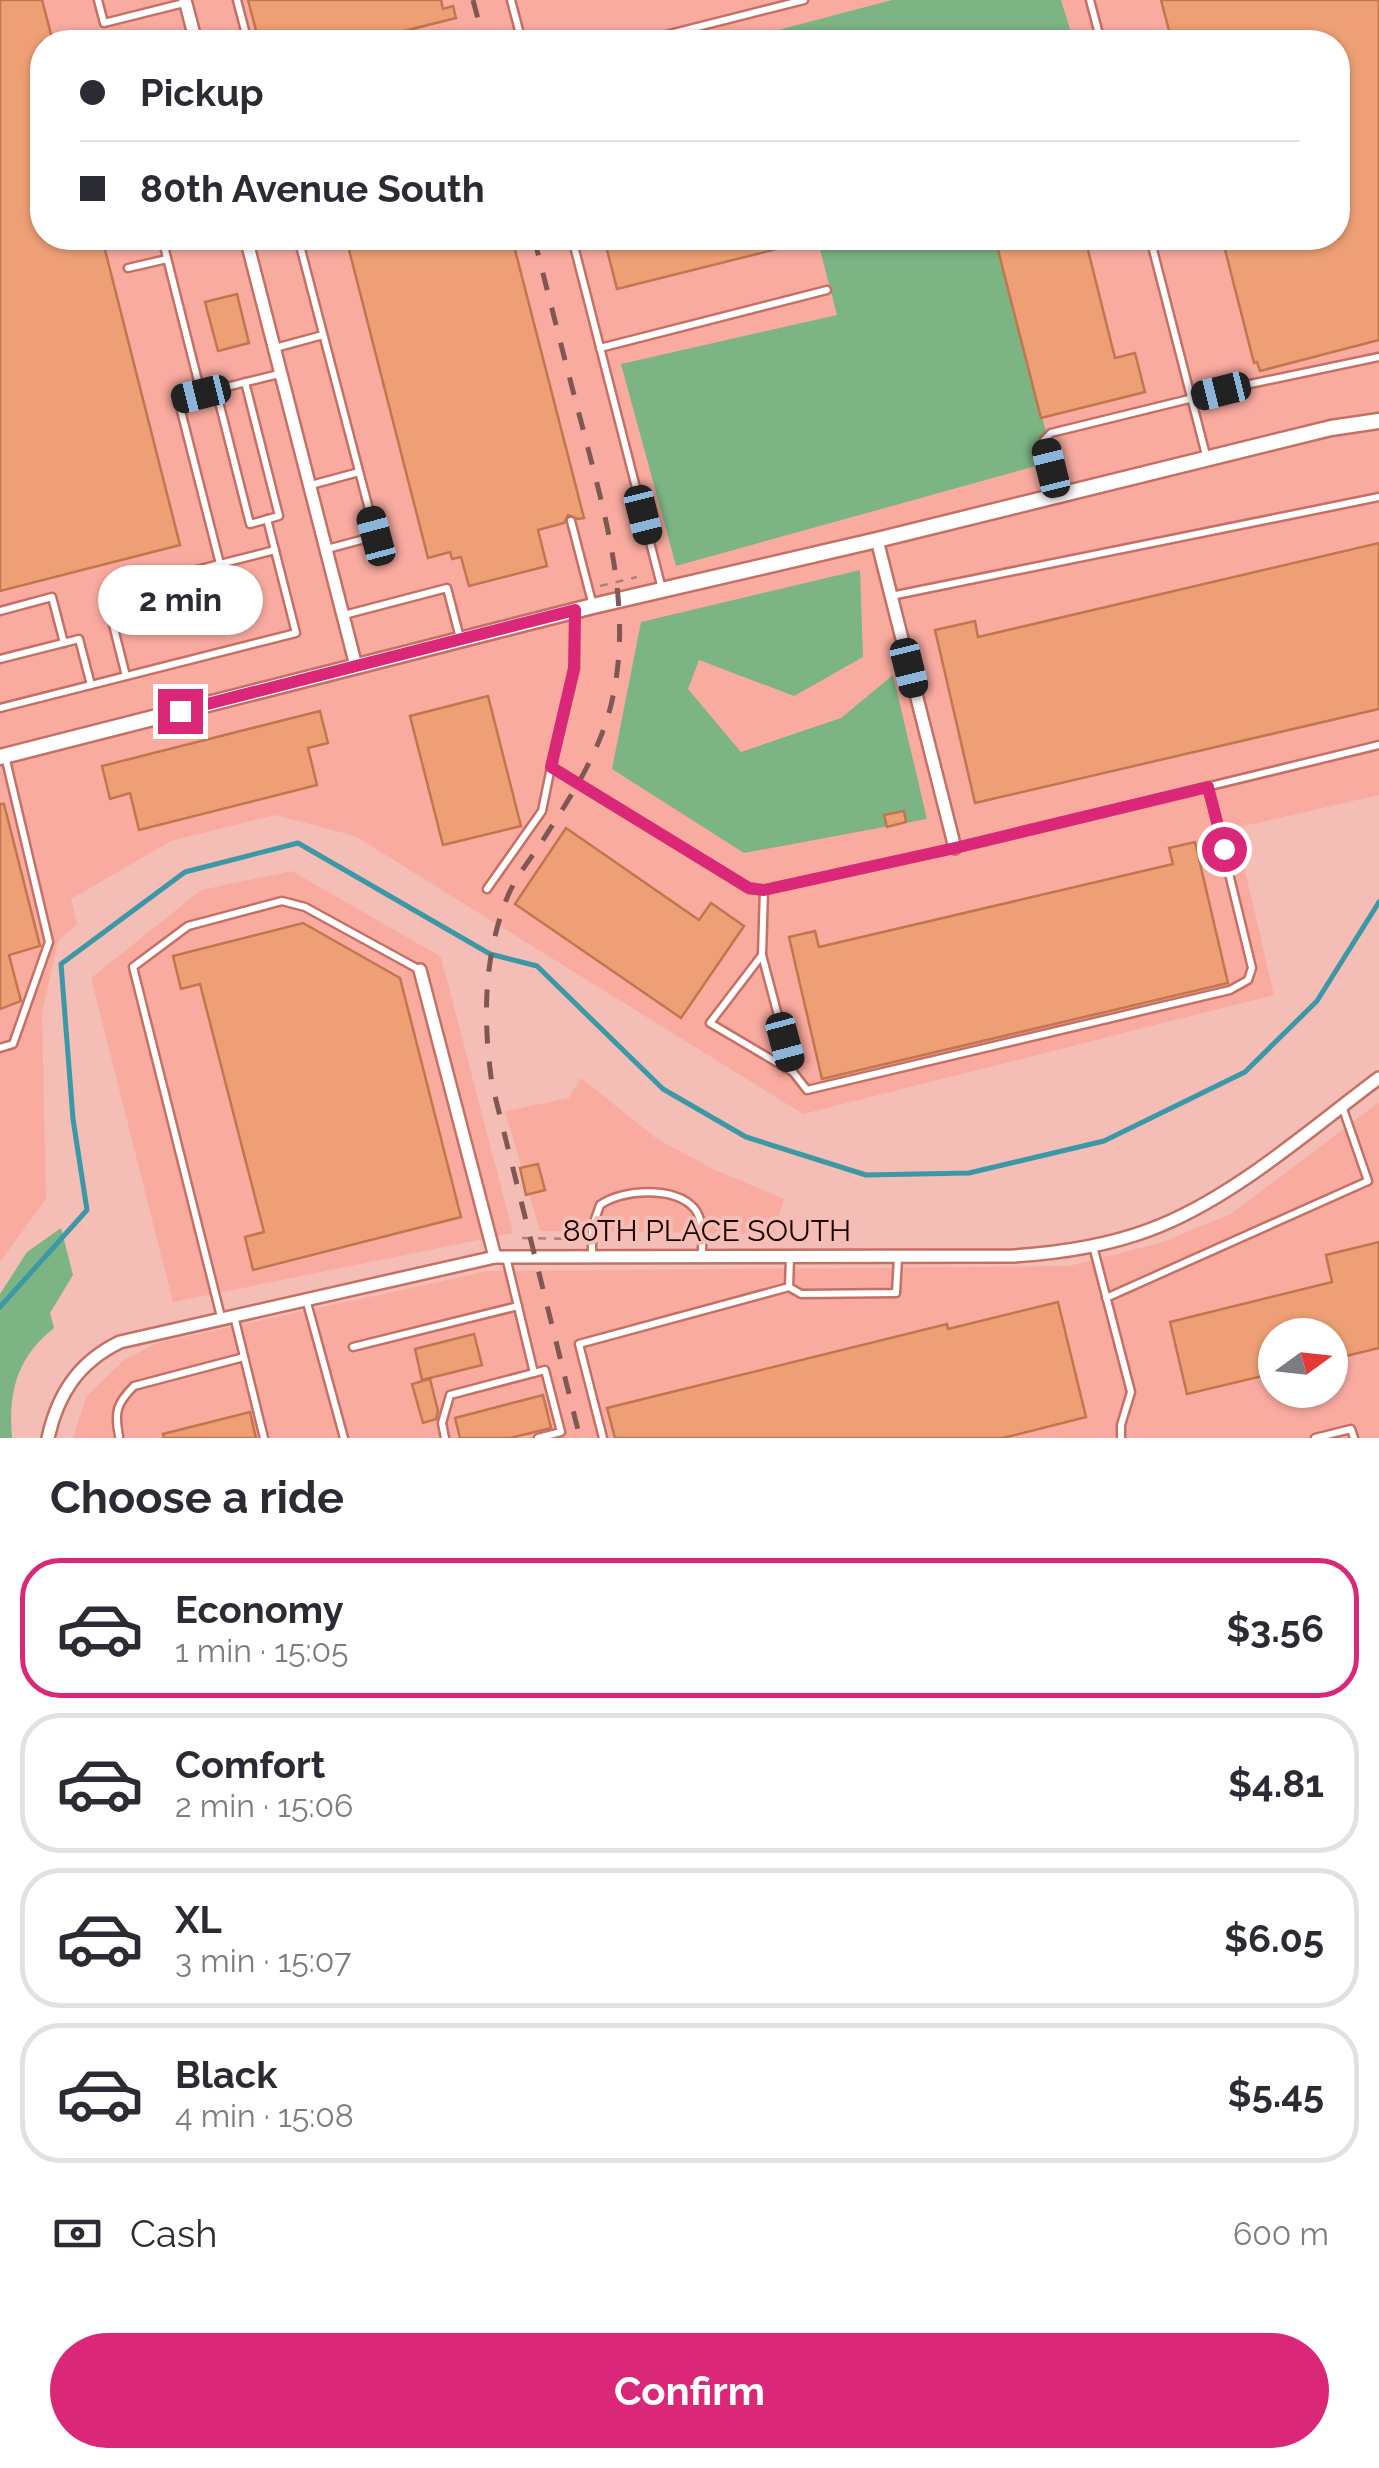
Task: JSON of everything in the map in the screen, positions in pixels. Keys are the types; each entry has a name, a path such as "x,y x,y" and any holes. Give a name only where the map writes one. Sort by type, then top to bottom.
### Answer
{"street":[{"path":"185,1 193,30"},
{"path":"252,250 356,666"},
{"path":"2,757 575,610 1331,428 1379,421"},
{"path":"876,540 955,848"},
{"path":"420,970 500,1256"},
{"name":"80TH PLACE SOUTH","path":"48,1438 62,1393 89,1360 104,1350 139,1336 500,1256 1013,1256 1093,1245 1148,1231 1242,1179 1379,1078"}],"lane":[{"path":"98,0 104,22 185,1"},
{"path":"237,0 245,30"},
{"path":"511,0 519,30"},
{"path":"685,30 804,0"},
{"path":"1090,0 1098,30"},
{"path":"165,250 201,394"},
{"path":"301,250 376,536 326,549"},
{"path":"575,250 662,590"},
{"path":"1153,250 1208,460"},
{"path":"128,268 167,258"},
{"path":"600,348 827,290"},
{"path":"274,348 323,336"},
{"path":"1058,496 1044,440 1050,432 1379,358"},
{"path":"220,564 178,399 280,373"},
{"path":"216,390 250,524 279,516 245,382"},
{"path":"309,485 359,472"},
{"path":"891,596 1379,497"},
{"path":"0,708 296,634 267,519"},
{"path":"571,521 593,606"},
{"path":"126,676 105,593 274,550"},
{"path":"343,616 447,588 460,639"},
{"path":"0,610 52,598 64,643"},
{"path":"487,889 542,811 574,668 575,610"},
{"path":"0,659 79,639 91,685"},
{"path":"551,767 749,888 764,890 1379,745"},
{"path":"0,1048 13,1044 50,942 2,757"},
{"path":"762,955 710,1024 793,1072 807,1090 1230,990 1248,980 1252,968 1208,787"},
{"path":"764,890 762,955 793,1072"},
{"path":"264,1438 244,1356 227,1316 133,966 188,926 282,901 305,907 420,970"},
{"path":"1106,1298 1368,1182 1342,1106"},
{"path":"592,1255 596,1213 606,1200 630,1192 684,1200 696,1210 702,1232 702,1256"},
{"path":"1093,1245 1131,1392 1120,1425 1121,1438"},
{"path":"500,1256 518,1306 534,1373"},
{"path":"788,1287 790,1256"},
{"path":"603,1438 579,1344 788,1287 802,1294 896,1293 898,1258"},
{"path":"306,1298 344,1438"},
{"path":"353,1347 518,1306"},
{"path":"119,1436 114,1414 134,1386 244,1356"},
{"path":"445,1438 442,1423 450,1395 545,1370 560,1432 538,1438"},
{"path":"1315,1438 1351,1429 1354,1438"}],"path":[{"path":"588,589 637,578"},
{"path":"522,1238 592,1240"}],"shaded area":[{"path":"0,0 1379,0 1379,795 1235,828 1274,995 803,1114 355,836 275,815 171,841 71,899 77,924 58,941 42,1013 46,1199 0,1262"},
{"path":"292,871 441,957 513,1233 173,1302 91,978 201,890"},
{"path":"581,1078 657,1139 715,1170 784,1199 773,1234 540,1231 505,1111 569,1098"},
{"path":"1379,1102 1379,1438 73,1438 86,1397 124,1360 157,1343 488,1271 1069,1266 1160,1243 1231,1214"}],"green space":[{"path":"892,0 1061,0 1070,30 778,30"},
{"path":"820,250 997,250 1054,461 676,566 621,364 837,315"},
{"path":"860,570 863,657 794,696 699,660 688,689 741,752 841,718 893,675 927,819 744,853 612,769 641,622"},
{"path":"61,1228 73,1275 50,1313 54,1328 23,1363 14,1391 12,1438 0,1438 0,1294 27,1252"}],"building":[{"path":"0,0 42,0 50,30 30,30 30,250 105,250 180,545 0,591"},
{"path":"248,0 441,0 443,9 453,6 456,18 408,30 256,30"},
{"path":"1161,0 1379,0 1379,340 1260,371 1254,363 1225,250 1350,250 1350,30 1169,30"},
{"path":"349,250 515,250 584,518 568,515 564,523 538,530 547,566 469,586 461,557 452,559 450,552 428,558"},
{"path":"607,250 773,250 617,289"},
{"path":"998,250 1088,250 1115,358 1135,353 1145,392 1041,418"},
{"path":"237,294 249,343 218,351 205,302"},
{"path":"1379,543 1379,709 975,803 935,630 975,621 978,637"},
{"path":"488,696 521,826 443,845 410,716"},
{"path":"320,711 328,743 308,748 317,785 139,830 130,793 110,799 102,766"},
{"path":"0,804 4,804 40,946 9,955 21,1001 0,1009"},
{"path":"904,811 906,822 887,827 884,815"},
{"path":"566,828 699,920 711,903 744,926 681,1018 515,904"},
{"path":"1195,842 1228,983 822,1079 789,937 815,931 819,947 1173,864 1169,848"},
{"path":"303,923 400,978 461,1217 253,1270 245,1237 264,1232 200,984 181,989 173,956"},
{"path":"538,1164 545,1190 526,1195 520,1168"},
{"path":"1379,1242 1379,1348 1348,1356 1348,1318 1258,1318 1258,1377 1187,1394 1170,1322 1332,1282 1326,1255"},
{"path":"1058,1302 1086,1417 1003,1438 615,1438 607,1408 947,1324 948,1329"},
{"path":"474,1334 482,1365 422,1380 415,1349"},
{"path":"430,1379 438,1411 436,1419 423,1423 412,1384"},
{"path":"543,1395 551,1428 510,1438 460,1438 455,1418"},
{"path":"250,1412 256,1438 164,1438 163,1434"}],"waterway":[{"path":"0,1307 87,1210 73,1119 61,964 185,872 298,843 490,954 537,966 663,1089 746,1137 866,1175 969,1173 1104,1141 1245,1072 1317,1001 1379,902"}],"railway":[{"path":"473,0 481,30"},
{"path":"537,250 608,531 620,635 611,705 598,743 571,795 513,885 499,921 489,967 487,1037 492,1084 580,1438"}],"route":[{"path":"180,711 575,610 574,668 551,767 749,888 764,890 955,848 1208,787 1224,849"}]}
